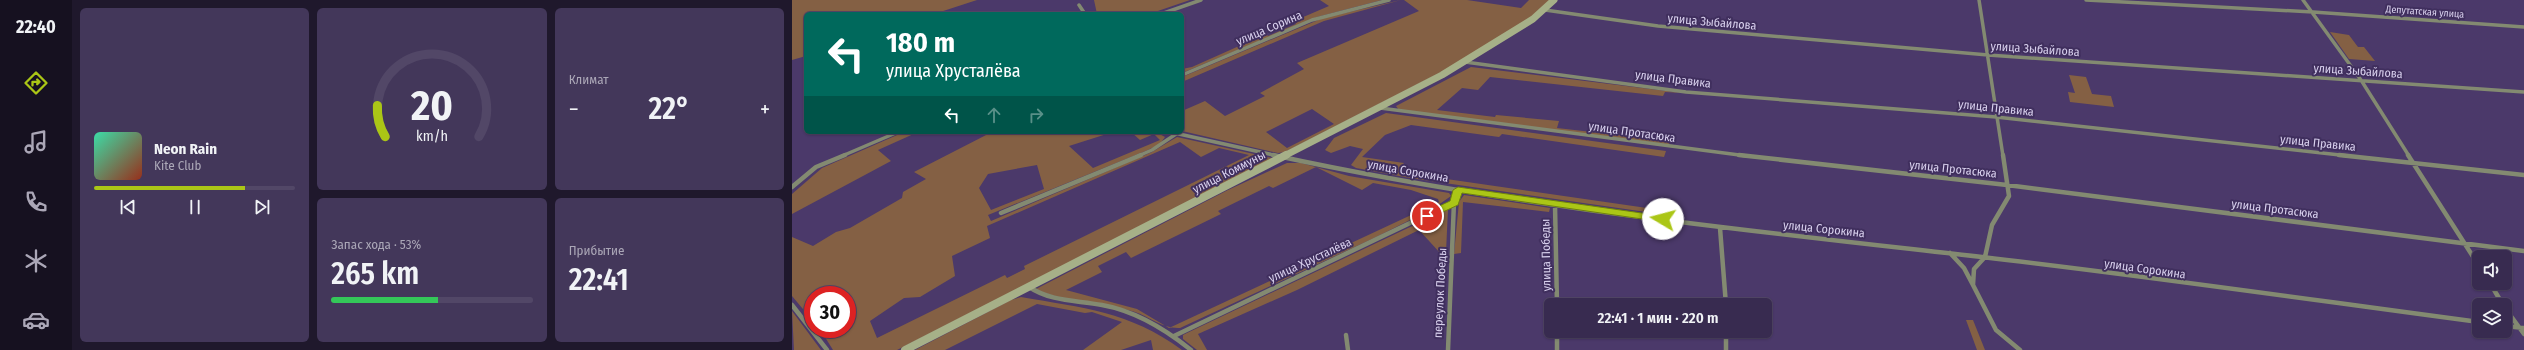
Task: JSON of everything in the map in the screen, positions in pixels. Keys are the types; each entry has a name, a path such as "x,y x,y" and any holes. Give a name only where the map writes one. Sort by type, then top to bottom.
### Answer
{"street":[{"path":"1167,12 1201,0"},
{"name":"улица Сорина","path":"1184,74 1312,20 1389,0"},
{"name":"улица Коммуны","path":"905,350 1380,108 1465,62 1546,10 1554,0"},
{"path":"1973,285 1974,269 1986,257 1992,225 2009,196 1979,0"},
{"name":"Депутатская улица","path":"2086,0 2313,12 2524,27"},
{"path":"2303,0 2360,80 2472,254"},
{"path":"1079,4 1084,12"},
{"name":"улица Зыбайлова","path":"1546,10 1658,26 1988,55 2524,92"},
{"name":"улица Правика","path":"1465,62 1686,92 1996,117 2524,175"},
{"name":"улица Протасюка","path":"1380,108 1670,147 2007,185 2524,251"},
{"path":"792,187 816,167 893,134"},
{"path":"1001,212 1152,150 1176,134"},
{"name":"улица Сорокина","path":"1176,134 1287,156 1370,176 1555,205 1720,228 1986,257 2472,321"},
{"name":"переулок Победы","path":"1448,350 1454,202 1458,190"},
{"name":"улица Хрусталёва","path":"1174,336 1454,202"},
{"name":"улица Победы","path":"1555,205 1556,298"},
{"path":"1720,228 1725,298"},
{"path":"1950,253 1964,268 1996,330 2020,350"},
{"path":"1028,287 1046,298 1102,305 1124,311 1174,336 1192,350"},
{"path":"792,305 827,350"},
{"path":"2512,320 2517,328 2524,334"},
{"path":"2512,327 2524,328"},
{"path":"1346,335 1348,350"},
{"path":"1557,338 1557,350"},
{"path":"1726,338 1726,350"}],"shaded area":[{"path":"792,0 977,0 940,12 804,12 804,57 792,60"},
{"path":"1094,0 1190,0 1155,12 1097,12"},
{"path":"1320,0 1382,0 1317,17 1184,72 1184,69 1192,67 1266,34 1268,36 1296,24 1294,21 1329,6"},
{"path":"1401,0 1324,21 1184,81 1184,76 1323,18"},
{"path":"1404,0 1467,0 1521,8 1529,0 1551,0 1539,12 1463,61 1285,152 1278,153 1184,131 1184,110 1205,101 1225,116 1265,96 1260,93 1304,69 1297,63 1419,11","holes":["1312,109 1334,124 1287,148 1266,132"]},
{"path":"2330,32 2349,35 2358,47 2364,47 2375,61 2349,59"},
{"path":"1471,67 1683,93 1665,92 1663,96 1490,77 1478,90 1462,88 1437,110 1495,117 1496,115 1559,121 1557,128 1670,141 1669,145 1399,110 1396,106"},
{"path":"2069,75 2086,77 2092,94 2111,96 2114,107 2070,102 2068,92 2075,93"},
{"path":"1386,113 1666,151 1664,157 1502,134 1499,137 1411,125 1385,135 1362,157 1404,163 1398,172 1647,208 1646,212 1410,178 1356,168 1351,165 1363,149 1350,146 1331,153 1325,150 1334,138"},
{"path":"899,134 914,134 878,150 891,161 792,214 792,194 822,168"},
{"path":"988,134 1107,134 1069,146 1093,168 1160,140 1154,134 1160,134 1165,137 1160,144 1148,150 988,215 991,221 1152,152 1177,137 1272,158 1263,165 897,350 833,350 826,338 856,338 856,286 804,286 804,310 792,296 792,237 813,246 836,232 850,228 902,198 903,192 926,179 914,172","holes":["1180,142 1201,157 1219,148 1249,155 1024,266 1025,269 1007,278 1005,275 877,338 870,321 904,298 920,297 955,276 952,256 990,238 987,226","1037,165 1044,189 991,210 979,188 988,174"]},
{"path":"1133,134 1154,134 1140,140"},
{"path":"1287,163 1301,163 1316,167 1273,188 1269,186 1218,211 1221,214 1131,258 1126,252 1098,266 1102,272 1066,290 1137,309 1165,326 1135,312 1110,306 1071,300 1047,294 1036,289 1228,190"},
{"path":"1316,167 1349,176 1449,193 1451,196 1434,208 1374,238 1180,328 1171,327 1439,202 1438,199 1411,190 1373,183 1362,190"},
{"path":"1464,195 1550,208 1549,212 1463,202 1461,253 1454,254 1459,202"},
{"path":"1448,209 1445,274 1438,275 1441,254 1419,230 1297,290 1198,334 1207,350 1197,350 1183,339 1183,335 1187,333"},
{"path":"1021,297 1085,308 1124,319 1162,337 1182,350 1153,350 1151,340 1121,350 1083,350 1122,322 1092,312 1085,313 1037,304 945,350 915,350 1011,300"},
{"path":"792,311 804,327 804,338 812,338 821,350 794,350"},
{"path":"1966,320 1973,320 1985,350 1977,350"}],"route":[{"path":"1427,216 1454,202 1458,190 1555,205 1663,219"}]}
